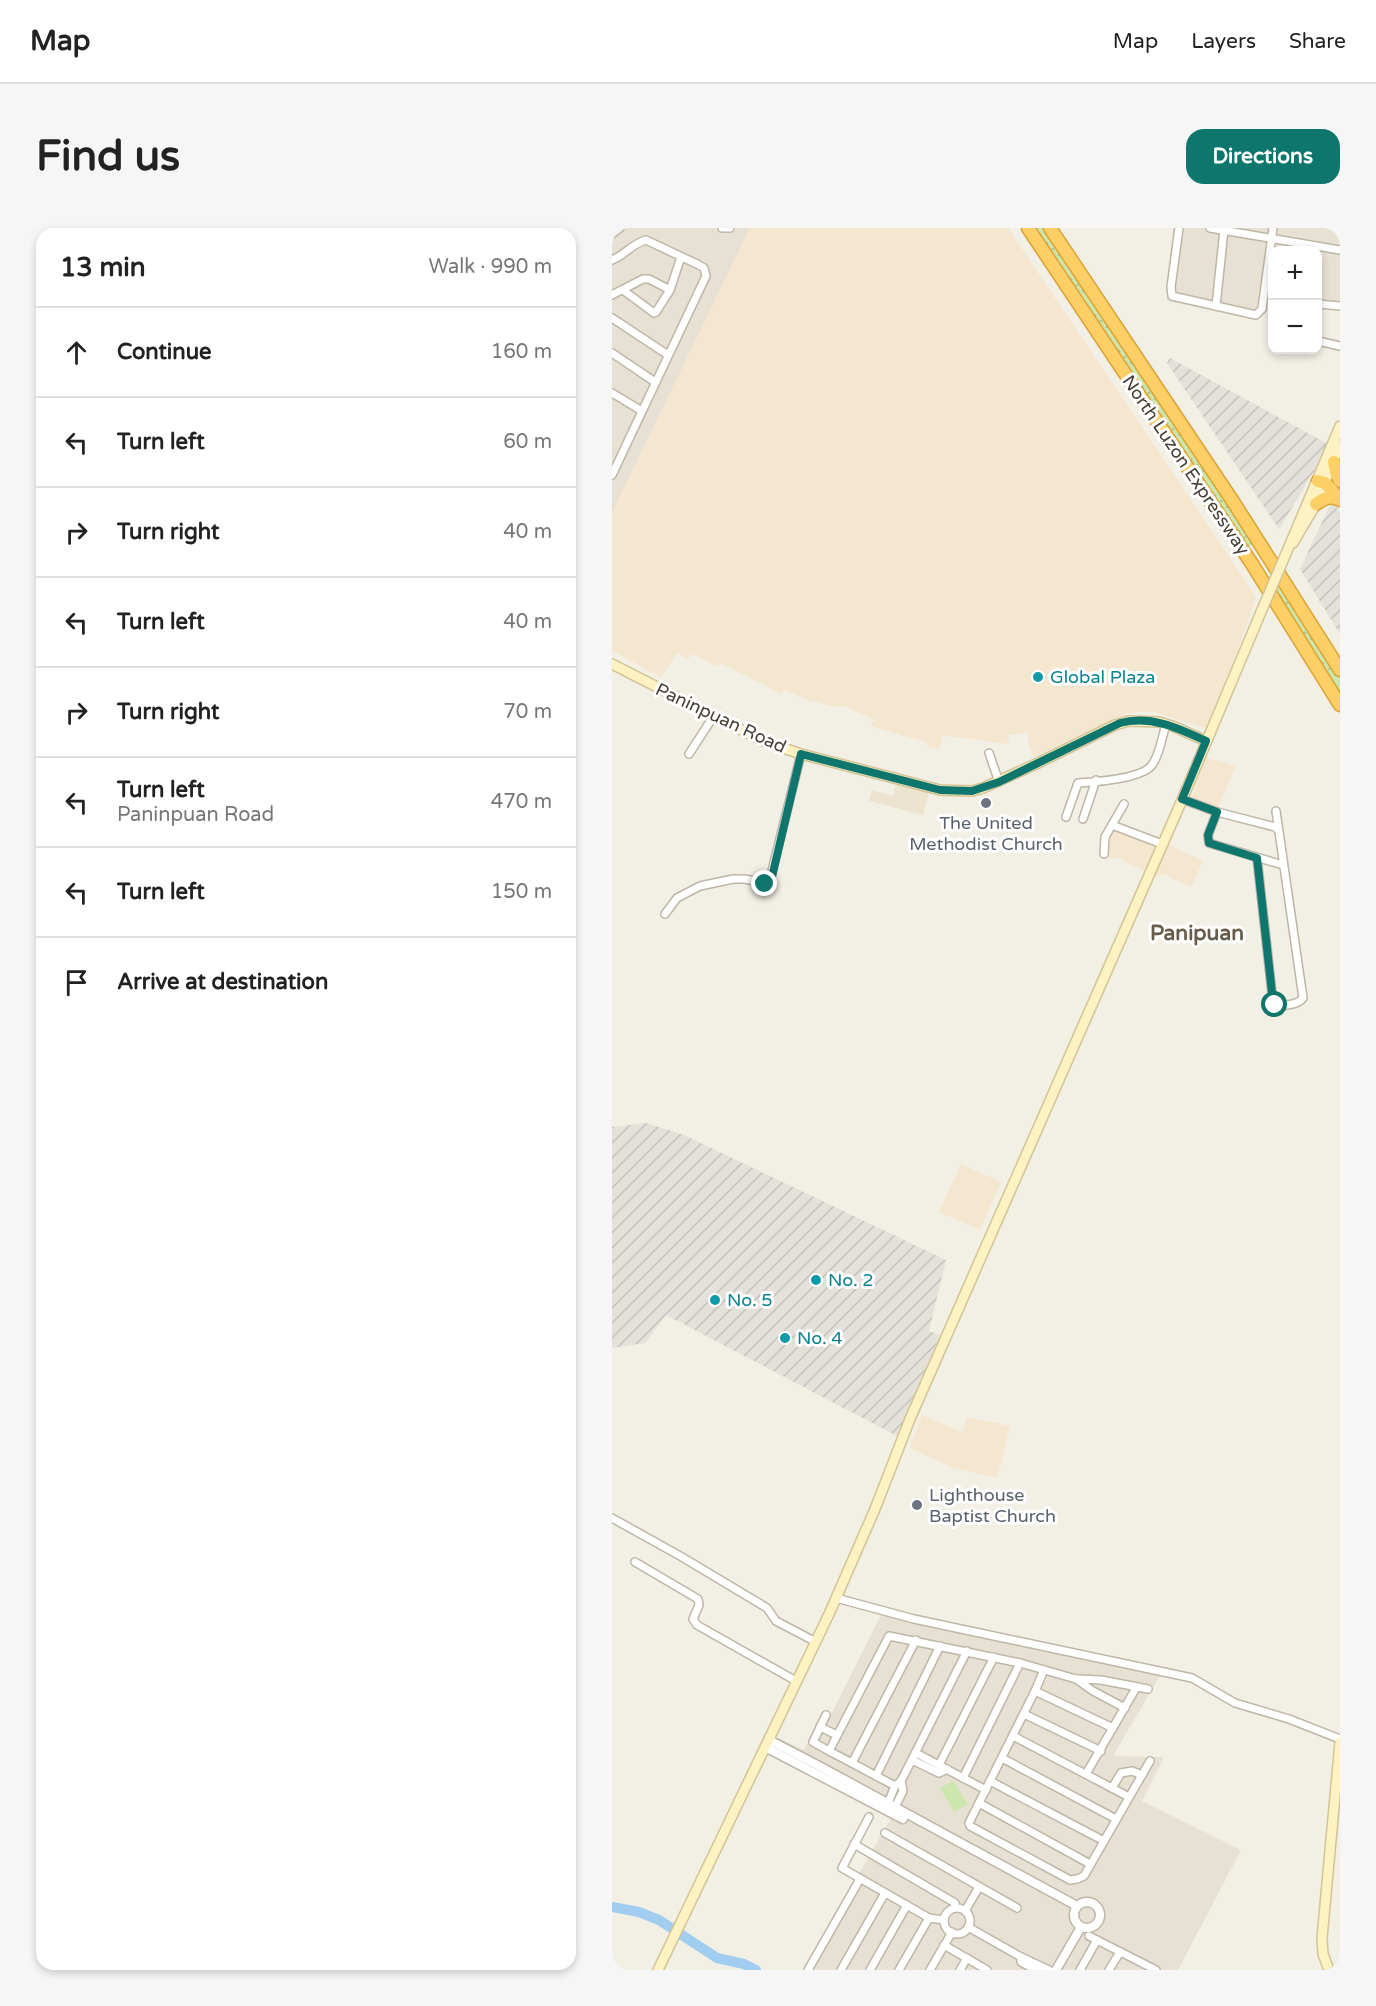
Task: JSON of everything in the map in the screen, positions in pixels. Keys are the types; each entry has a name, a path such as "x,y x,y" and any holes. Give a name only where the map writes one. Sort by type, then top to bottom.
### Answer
{"highway":[{"name":"North Luzon Expressway","path":"1028,228 1252,564 1340,705"},
{"name":"North Luzon Expressway","path":"1050,228 1234,503 1340,670"},
{"path":"1334,462 1340,481"},
{"path":"1323,479 1340,487"},
{"path":"1323,479 1340,499"},
{"path":"1316,504 1327,498 1340,499"}],"main road":[{"path":"1285,555 1300,534 1316,504 1339,432"},
{"path":"658,1970 836,1598 875,1509 910,1419 1182,799 1294,531 1334,462 1340,445"},
{"name":"Paninpuan Road","path":"612,664 765,742 801,754 940,790 972,791 999,782 1120,723 1142,720 1166,724 1206,741"},
{"path":"1329,1970 1323,1954 1322,1938 1340,1741"}],"street":[{"path":"612,234 620,228"},
{"path":"722,228 730,228"},
{"path":"1179,228 1171,287 1172,296 1258,314 1262,309 1268,289"},
{"path":"1210,228 1340,250"},
{"path":"1271,246 1273,228"},
{"path":"1216,306 1224,230"},
{"path":"612,260 619,258 641,241 646,240 704,268 706,276 612,475"},
{"path":"623,290 654,313 670,290 681,258"},
{"path":"612,295 643,279 649,279 670,290"},
{"path":"1322,304 1340,306"},
{"path":"612,318 668,355"},
{"path":"1322,342 1340,346"},
{"path":"612,353 655,382"},
{"path":"612,393 642,411"},
{"path":"689,754 713,717"},
{"path":"1065,817 1078,783 1122,778 1148,770 1156,758 1166,724"},
{"path":"989,753 999,782"},
{"path":"665,914 677,897 700,886 733,879 769,883 801,754"},
{"path":"1083,819 1096,780"},
{"path":"1182,799 1217,812 1275,827 1278,831"},
{"path":"1104,854 1104,841 1124,804"},
{"path":"1257,858 1273,1002 1275,1005 1280,1005 1301,1001 1303,998 1276,811"},
{"path":"1217,812 1208,835 1209,843 1283,865"},
{"path":"1112,825 1162,844"},
{"path":"612,1518 714,1575 767,1608 776,1621 816,1642"},
{"path":"635,1562 698,1599 699,1605 693,1619 697,1625 796,1681"},
{"path":"836,1598 914,1619 1192,1678 1242,1706 1290,1719 1340,1741"},
{"path":"829,1751 887,1637 891,1635 1020,1663 1076,1679 1101,1680 1148,1689"},
{"path":"852,1763 916,1640"},
{"path":"876,1776 940,1646"},
{"path":"898,1783 967,1651"},
{"path":"939,1765 994,1657"},
{"path":"963,1778 1020,1663"},
{"path":"1044,1670 969,1823 970,1826 1070,1880 1077,1879 1084,1876 1150,1761"},
{"path":"1076,1679 1125,1708"},
{"path":"1086,1774 1136,1688"},
{"path":"1035,1691 1113,1728"},
{"path":"1024,1714 1101,1751"},
{"path":"826,1715 813,1742 876,1776 898,1783 903,1791 890,1809"},
{"path":"820,1727 837,1735"},
{"path":"1013,1736 1129,1797"},
{"path":"767,1743 1075,1908"},
{"path":"914,1756 939,1765 986,1790"},
{"path":"914,1756 939,1773 947,1769"},
{"path":"1002,1758 1116,1819"},
{"path":"1112,1788 1121,1773 1132,1771 1142,1775"},
{"path":"990,1780 1104,1840"},
{"path":"979,1803 1090,1864"},
{"path":"869,1817 842,1868 929,1918 944,1920"},
{"path":"885,1833 1017,1908"},
{"path":"854,1844 955,1903 955,1908"},
{"path":"808,1970 860,1879"},
{"path":"965,1911 979,1887"},
{"path":"840,1970 885,1893"},
{"path":"1083,1902 1093,1902 1100,1911 1098,1923 1093,1927 1081,1927 1075,1920 1075,1908 1083,1902"},
{"path":"870,1970 907,1905"},
{"path":"955,1908 965,1911 969,1917 968,1927 959,1933 952,1932 946,1927 944,1920 949,1911 955,1908"},
{"path":"899,1970 929,1918"},
{"path":"968,1927 1021,1958 1049,1970"},
{"path":"1056,1970 1081,1927"},
{"path":"930,1970 952,1932"},
{"path":"1089,1936 1120,1952 1140,1967 1156,1970"},
{"path":"1080,1970 1097,1940"},
{"path":"944,1945 987,1970"},
{"path":"1109,1970 1120,1952"},
{"path":"960,1970 967,1958"},
{"path":"1021,1958 1021,1962 1036,1970"}],"shaded area":[{"path":"612,228 750,228 612,513"},
{"path":"750,228 1008,228 1256,597 1227,682 1206,728 1154,712 1135,712 1034,757 1028,743 1029,732 1009,735 1008,744 943,735 939,749 929,747 926,742 871,726 874,719 843,706 835,707 808,700 784,690 782,694 720,663 717,666 692,654 688,659 677,653 661,677 612,651 612,513"},
{"path":"1173,228 1340,228 1340,309 1322,307 1322,246 1268,246 1268,312 1265,312 1258,319 1167,301"},
{"path":"1170,358 1330,445 1279,529 1167,363"},
{"path":"1330,505 1335,505 1340,512 1340,634 1300,569"},
{"path":"1204,757 1236,766 1218,808 1192,798"},
{"path":"897,779 930,788 923,815 869,801 872,790 893,796"},
{"path":"1112,827 1157,845 1145,871 1118,858 1106,858 1104,843"},
{"path":"1167,844 1203,861 1191,887 1163,874 1150,880"},
{"path":"646,1123 684,1135 946,1260 929,1331 940,1335 897,1436 666,1315 645,1343 612,1348 612,1127"},
{"path":"961,1164 1001,1182 980,1230 939,1212"},
{"path":"922,1415 962,1432 967,1417 1010,1426 997,1478 954,1468 910,1448"},
{"path":"882,1613 1162,1672 1113,1756 1164,1757 1142,1801 1241,1850 1178,1970 804,1970 891,1818 769,1751 776,1737 804,1750 823,1711 831,1714"}],"green space":[{"path":"1033,228 1046,228 1254,542 1253,545 1246,547"},
{"path":"1280,581 1340,675 1340,699 1274,595"},
{"path":"953,1781 968,1804 954,1812 940,1788"}],"waterway":[{"path":"612,1907 639,1912 659,1920 717,1958 744,1964 756,1970"}],"place":[{"name":"Global Plaza","path":"1038,677"},
{"name":"The United Methodist Church","path":"986,803"},
{"name":"No. 2","path":"816,1280"},
{"name":"No. 5","path":"715,1300"},
{"name":"No. 4","path":"785,1338"},
{"name":"Lighthouse Baptist Church","path":"917,1505"}],"district":[{"name":"Panipuan","path":"1197,933"}],"route":[{"path":"765,884 771,881 784,817 801,754 940,790 972,791 999,782 1120,723 1142,720 1159,722 1206,741 1182,799 1217,812 1208,835 1209,843 1257,858 1275,1005"}]}
